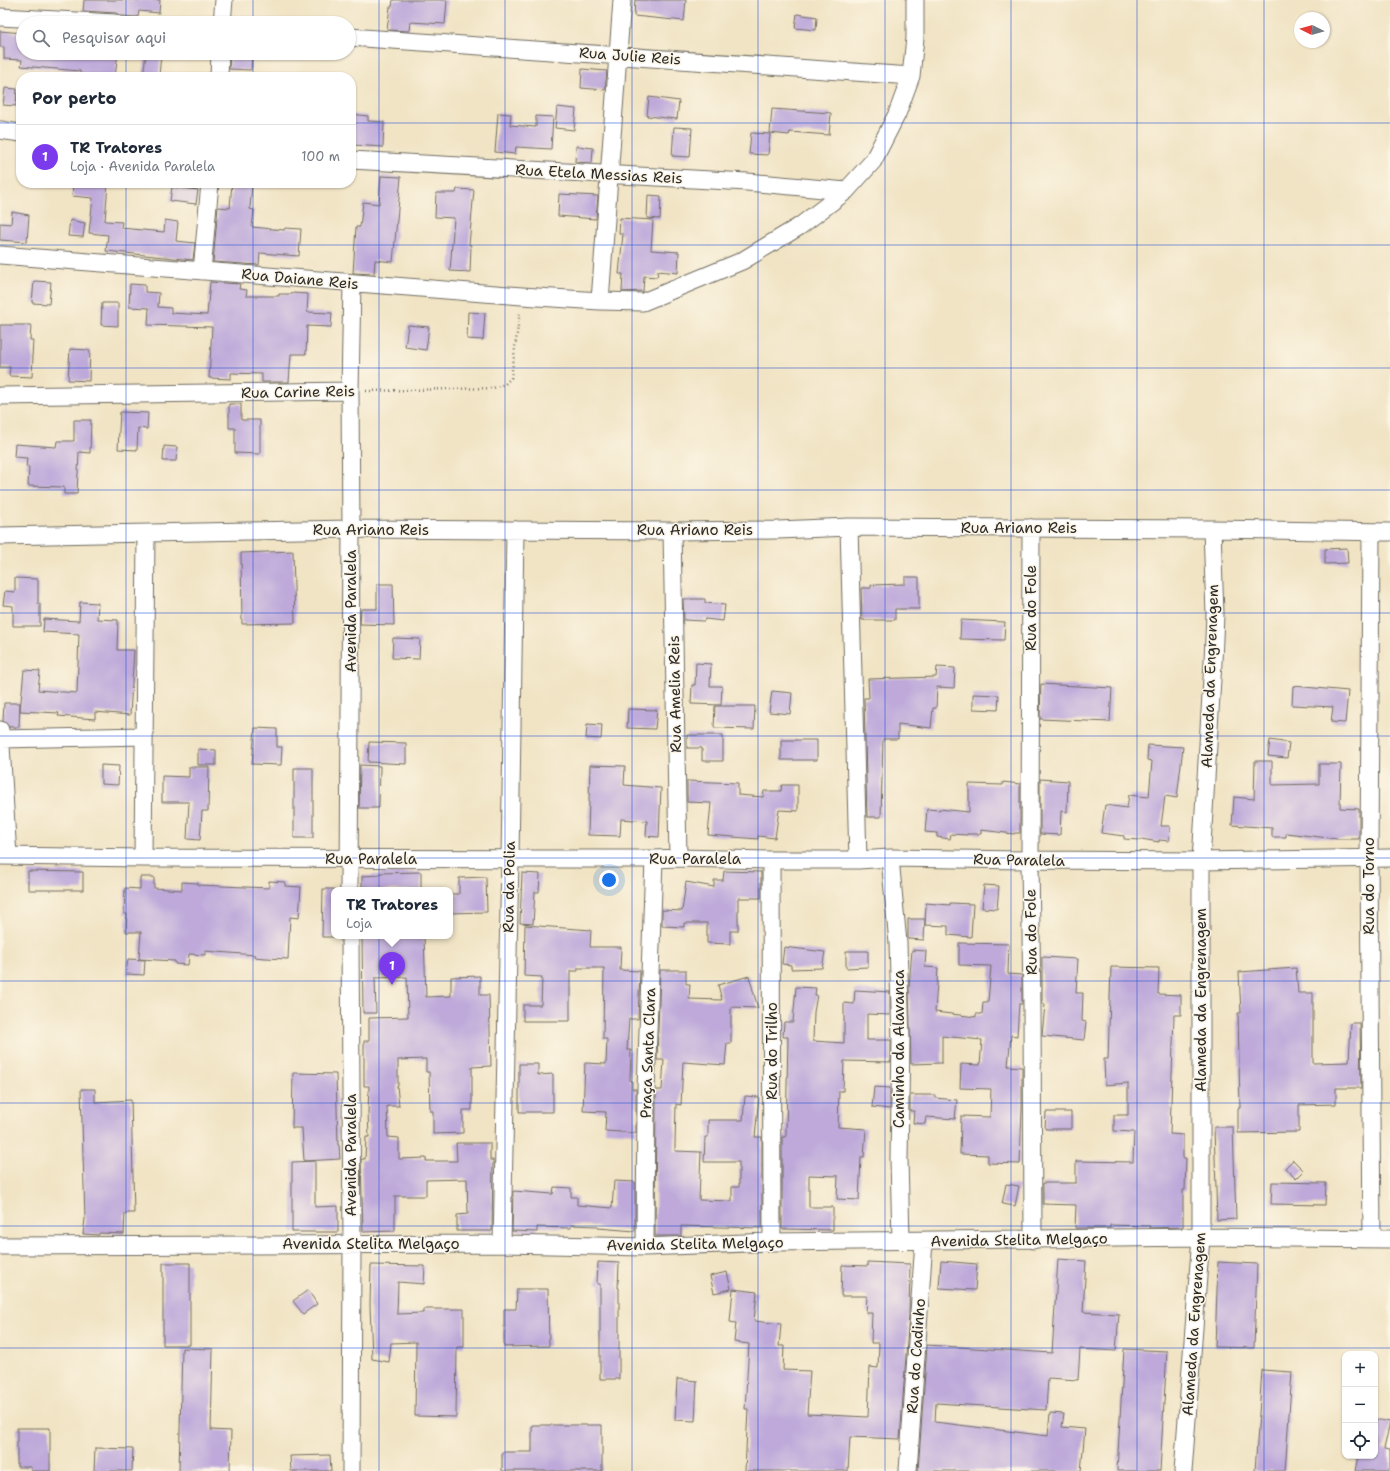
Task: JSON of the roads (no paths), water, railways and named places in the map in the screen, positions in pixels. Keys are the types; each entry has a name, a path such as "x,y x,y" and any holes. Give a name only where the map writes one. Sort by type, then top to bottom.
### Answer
{"street":[{"path":"223,16 224,0"},
{"path":"600,301 622,0"},
{"name":"Rua Daiane Reis","path":"0,255 522,296 643,302 742,261 800,226 846,191 873,161 897,114 911,76 915,38 915,0"},
{"path":"0,17 16,18"},
{"name":"Rua Julie Reis","path":"356,37 911,76"},
{"path":"219,72 220,60"},
{"path":"0,130 16,132"},
{"name":"Rua Etela Messias Reis","path":"356,160 747,182 846,191"},
{"path":"202,271 210,188"},
{"name":"Avenida Paralela","path":"349,887 351,529 350,391 352,283"},
{"name":"Rua Carine Reis","path":"0,396 350,391"},
{"path":"849,527 858,860"},
{"name":"Rua Ariano Reis","path":"0,536 351,529 672,531 778,530 849,527 1212,529 1371,533 1390,532"},
{"name":"Rua do Fole","path":"1031,528 1030,860 1033,1240"},
{"name":"Alameda da Engrenagem","path":"1183,1471 1201,1237 1201,861 1215,614 1212,529"},
{"name":"Rua da Polia","path":"502,1244 515,530"},
{"name":"Rua Amelia Reis","path":"672,531 678,858"},
{"name":"Rua do Torno","path":"1371,533 1369,859 1372,1239"},
{"path":"143,858 146,534"},
{"path":"4,856 0,735 144,736"},
{"name":"Rua Paralela","path":"4,856 349,859 678,858 771,860 858,860 890,858 1201,861 1390,858"},
{"name":"Caminho da Alavanca","path":"890,858 898,943 901,1240"},
{"name":"Praça Santa Clara","path":"645,1247 646,1090 654,859"},
{"name":"Rua do Trilho","path":"771,860 772,1242"},
{"name":"Avenida Paralela","path":"350,939 352,1244 351,1471"},
{"name":"Avenida Stelita Melgaço","path":"0,1246 502,1244 645,1247 772,1242 901,1240 1033,1240 1201,1237 1390,1239"},
{"name":"Rua do Cadinho","path":"908,1471 924,1241"}],"place":[{"name":"TR Tratores","path":"392,985"}]}
